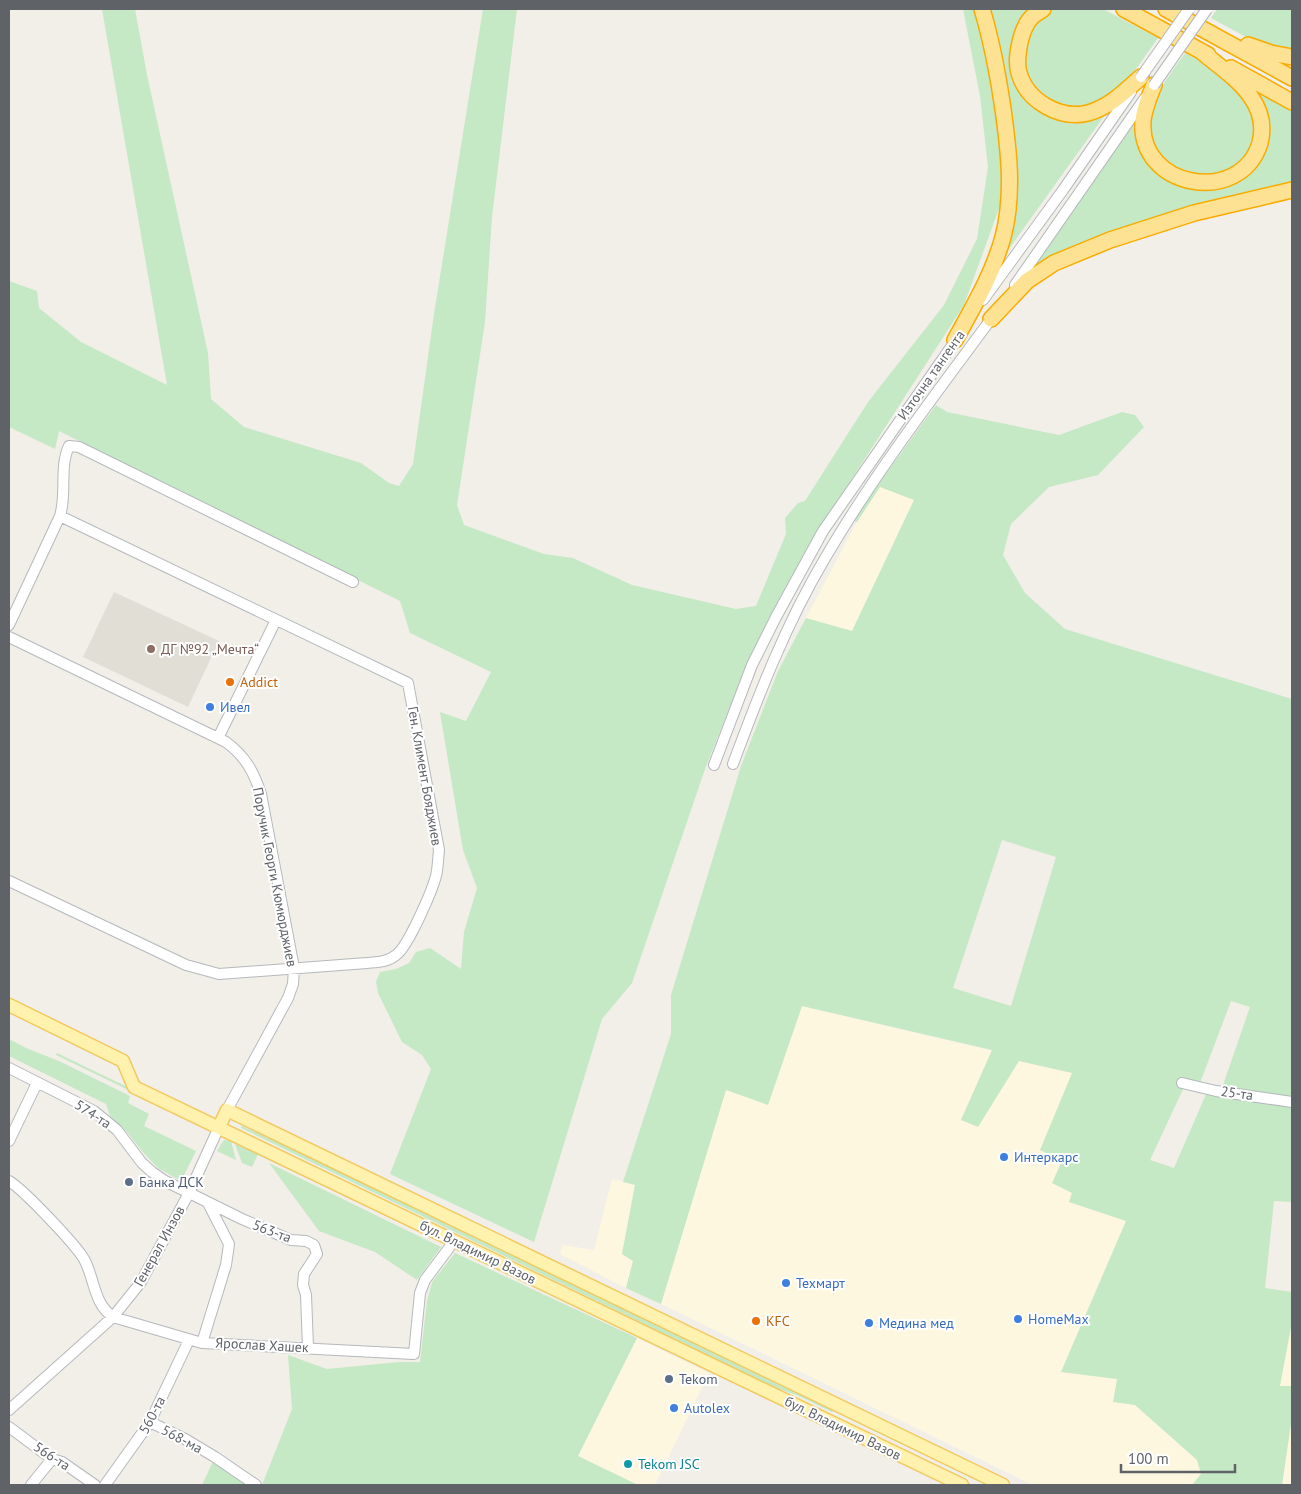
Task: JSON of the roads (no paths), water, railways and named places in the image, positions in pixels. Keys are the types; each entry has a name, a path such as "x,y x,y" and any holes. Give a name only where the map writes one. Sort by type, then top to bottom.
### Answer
{"highway":[{"path":"955,340 991,271 1003,236 1010,199 1010,160 1001,94 991,39 982,9"},
{"path":"1043,9 1031,18 1022,34 1018,54 1019,72 1026,87 1035,99 1048,107 1062,112 1074,114 1088,113 1104,107 1148,81 1148,99 1143,122 1146,146 1156,162 1167,173 1190,182 1207,183 1236,174 1250,162 1258,150 1263,132 1260,116 1251,97 1201,51"},
{"path":"1116,9 1130,12 1292,102"},
{"path":"1166,9 1292,78"},
{"path":"1213,34 1271,53 1292,56"},
{"path":"991,319 1027,281 1054,263 1110,240 1194,213 1292,190"}],"main road":[{"name":"бул. Владимир Вазов","path":"9,1005 123,1060 134,1087 962,1485"},
{"name":"Поручик Георги Кюмюрджиев","path":"218,1127 227,1110"},
{"name":"бул. Владимир Вазов","path":"227,1110 1003,1485"}],"street":[{"name":"Източна тангента","path":"733,764 771,666 823,561 872,484 1033,261 1148,81 1189,9"},
{"name":"Източна тангента","path":"714,765 752,665 776,616 823,531 955,340 1063,190 1207,9"},
{"path":"9,625 60,516 63,507 65,454 69,446 79,447 353,582"},
{"name":"Ген. Климент Бояджиев","path":"9,881 186,965 219,974 384,962 399,954 409,938 436,876 439,850 408,683 60,516"},
{"path":"218,738 276,620"},
{"name":"Поручик Георги Кюмюрджиев","path":"9,637 218,738 246,759 257,781 294,968 291,992 227,1110"},
{"name":"574-та","path":"9,1068 94,1111 117,1130 142,1163 152,1172 189,1193"},
{"path":"9,1141 37,1083"},
{"name":"25-та","path":"1182,1083 1216,1091 1292,1102"},
{"name":"Генерал Инзов","path":"10,1405 113,1317 141,1282 189,1193 218,1127"},
{"path":"9,1181 75,1247 89,1270 100,1304 104,1311 113,1317"},
{"name":"563-та","path":"189,1193 291,1240 306,1241 314,1245 316,1254 304,1274 303,1285 306,1295 308,1347"},
{"path":"202,1343 226,1265 228,1244 208,1203"},
{"name":"Ярослав Хашек","path":"113,1317 202,1343 414,1354 420,1293 425,1280 449,1248"},
{"name":"560-та","path":"105,1485 150,1422 189,1340"},
{"name":"568-ма","path":"150,1422 185,1438 215,1456 256,1485"},
{"name":"566-та","path":"9,1427 52,1459 62,1462 95,1485"},
{"path":"31,1485 52,1459"}],"place":[{"name":"ДГ №92 „Мечта“","path":"151,649"},
{"name":"Addict","path":"230,682"},
{"name":"Ивел","path":"210,707"},
{"name":"Интеркарс","path":"1004,1157"},
{"name":"Банка ДСК","path":"129,1182"},
{"name":"Техмарт","path":"786,1283"},
{"name":"HomeMax","path":"1018,1319"},
{"name":"KFC","path":"756,1321"},
{"name":"Медина мед","path":"869,1323"},
{"name":"Tekom","path":"669,1379"},
{"name":"Autolex","path":"674,1408"},
{"name":"Tekom JSC","path":"628,1464"}]}
